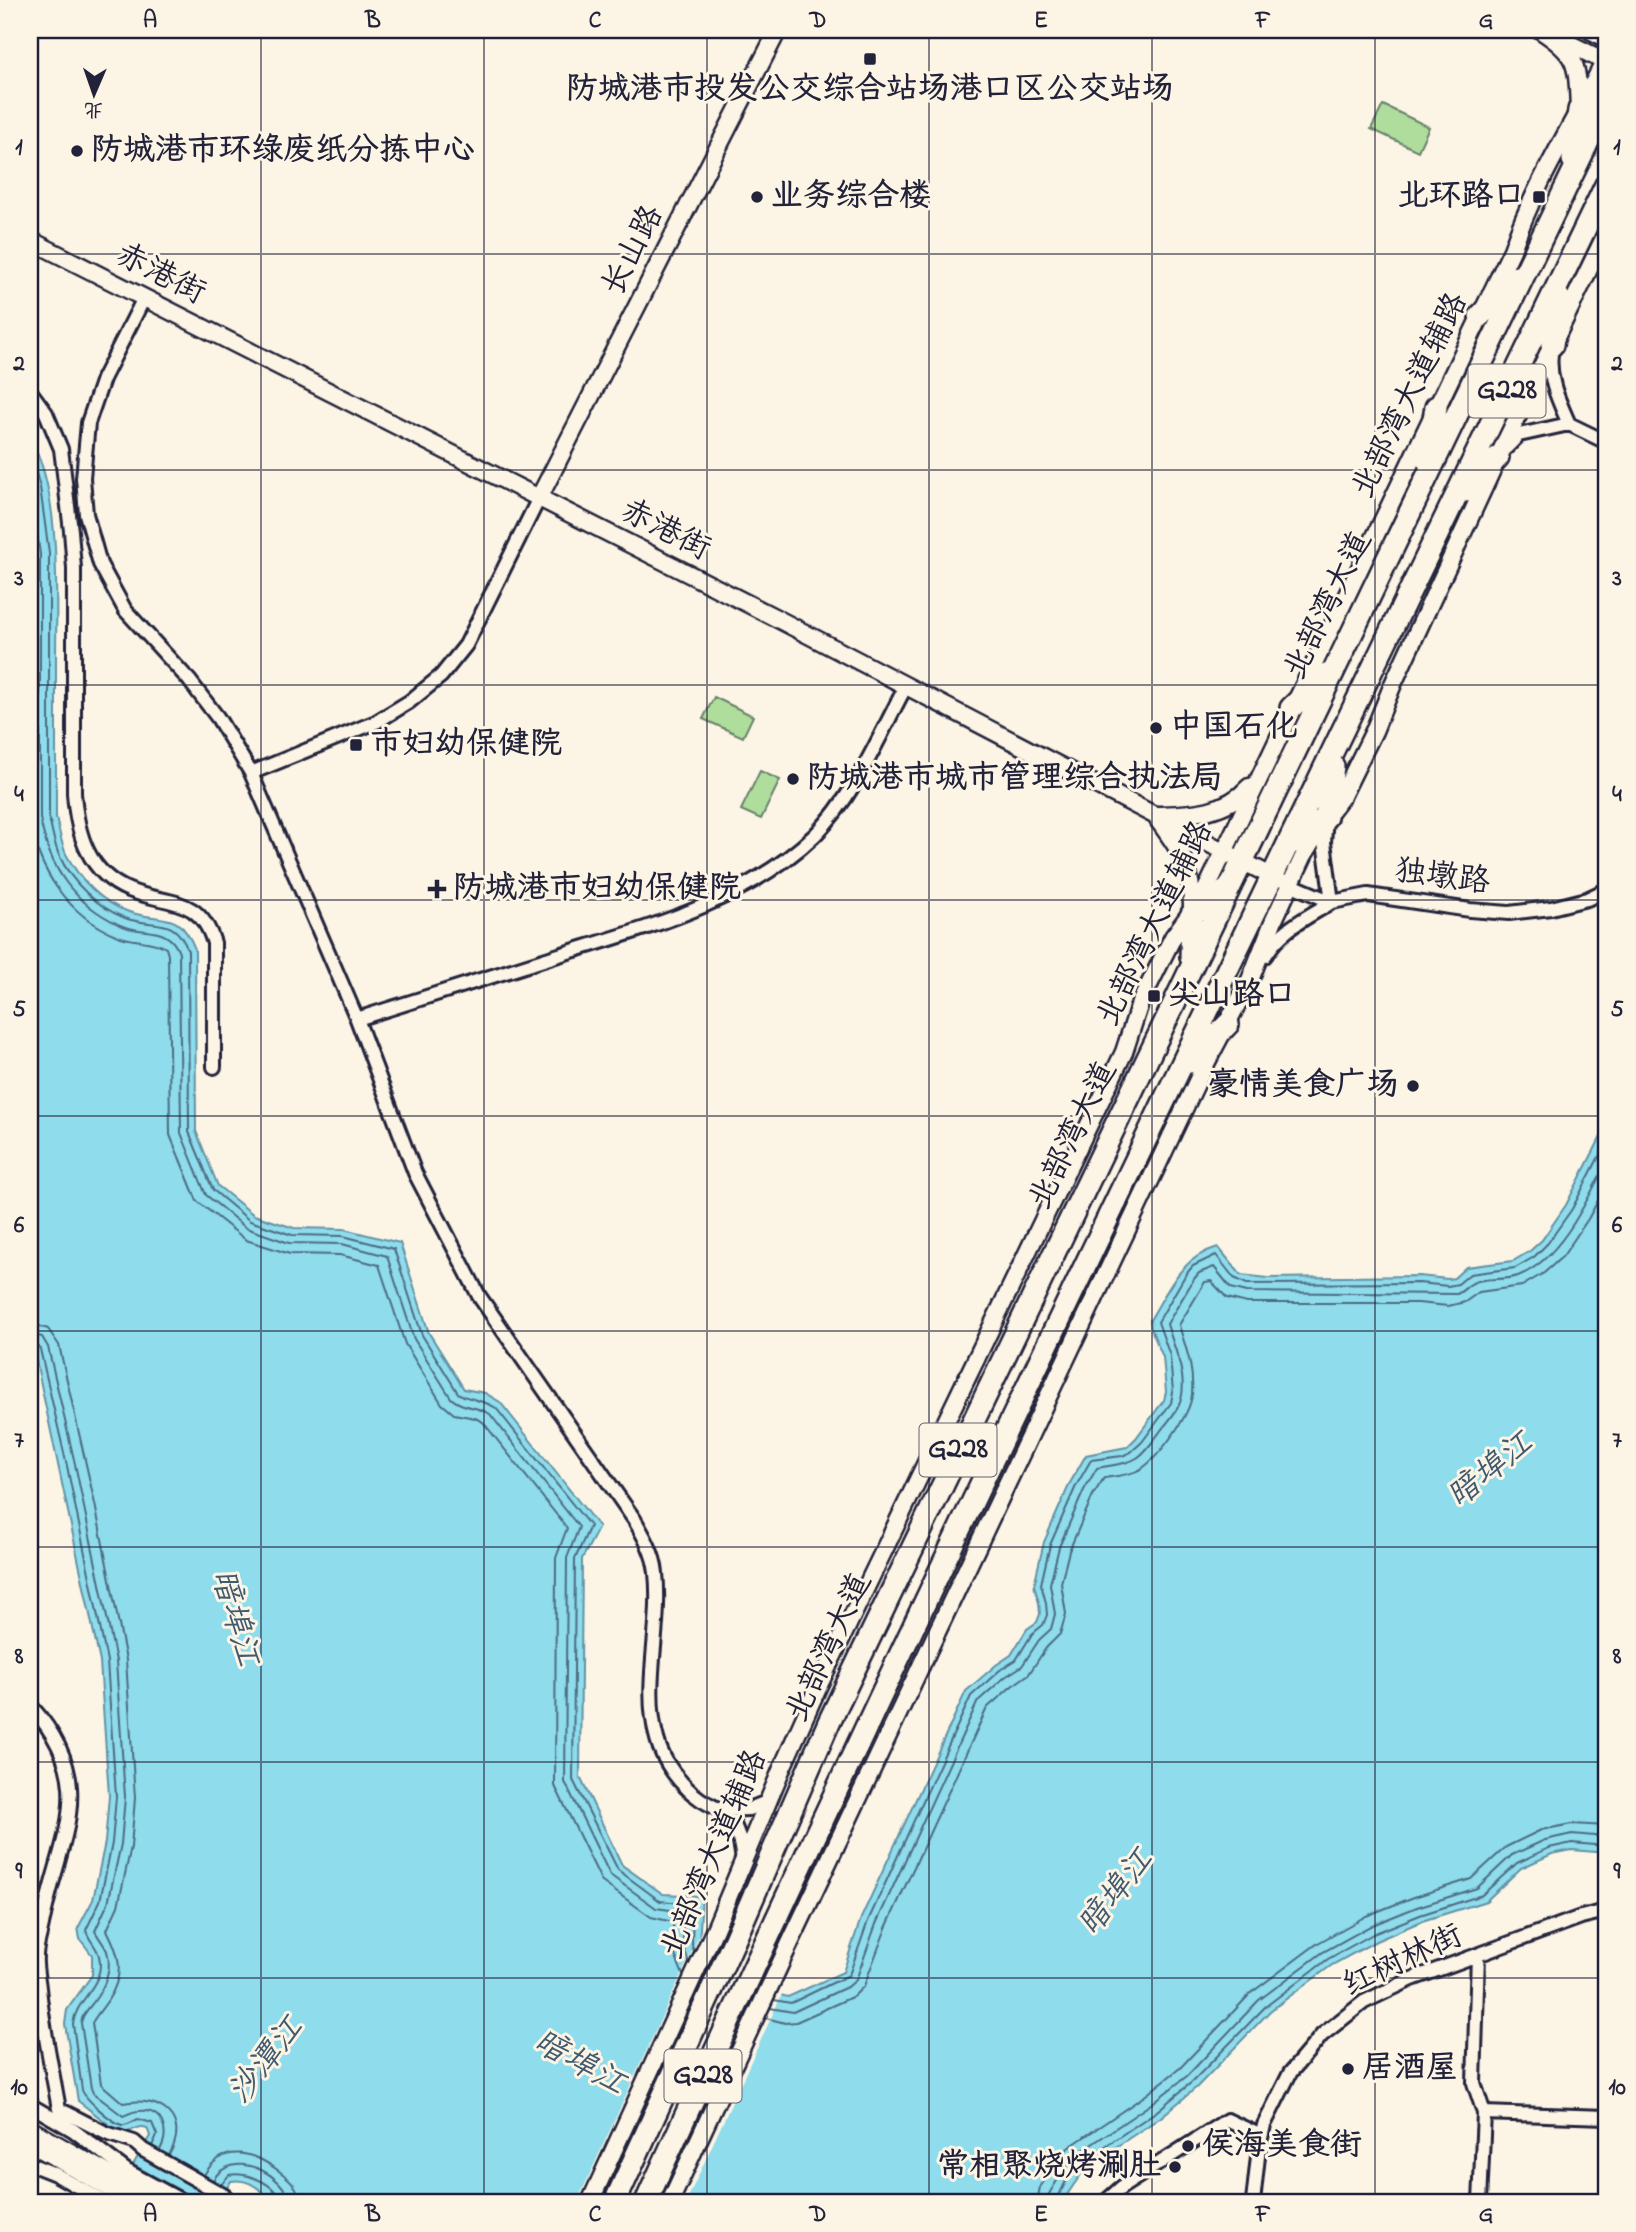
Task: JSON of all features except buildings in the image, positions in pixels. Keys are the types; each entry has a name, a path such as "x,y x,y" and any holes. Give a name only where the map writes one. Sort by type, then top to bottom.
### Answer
{"highway":[{"path":"1571,178 1579,110 1606,94"},
{"name":"北部湾大道","path":"615,2202 735,1939 829,1722 1228,889 1232,856 1336,664 1606,104"},
{"name":"北部湾大道","path":"646,2202 761,1950 1021,1399 1177,1076 1281,880 1288,846 1606,185"},
{"path":"1480,316 1530,263"},
{"path":"1552,345 1562,277"},
{"path":"1423,485 1436,407"},
{"path":"1452,505 1498,457"},
{"path":"1291,708 1336,664"},
{"path":"1288,846 1326,817 1336,747"},
{"path":"1191,967 1192,914 1228,889"},
{"path":"1177,1076 1228,1024"}],"main road":[{"name":"长山路","path":"539,498 778,30"},
{"path":"1541,30 1606,60"},
{"path":"1541,30 1568,51 1578,76 1579,110"},
{"path":"1590,30 1606,38"},
{"name":"北部湾大道辅路","path":"590,2202 744,1864 818,1687 1124,1052 1140,1003 1173,937 1232,856 1258,778 1512,250 1522,220 1606,60"},
{"path":"670,2202 1203,1069 1250,981 1281,880 1342,796 1498,457 1606,234"},
{"name":"赤港街","path":"30,240 539,498 1281,880"},
{"path":"1154,815 1194,814 1223,807 1241,797 1258,778"},
{"path":"1154,815 1182,853 1190,876 1192,914"},
{"path":"30,2129 116,2186 133,2202"},
{"path":"30,2143 116,2186 158,2202"}],"street":[{"path":"144,298 103,380 88,423 83,478 86,514 100,564 125,610 189,680 218,718 251,773 357,1019 415,1173 479,1296 635,1518 648,1542 656,1571 652,1704 657,1741 667,1762 682,1783 700,1799 721,1810 731,1819 744,1864"},
{"path":"1552,345 1549,366 1555,394 1569,424"},
{"path":"30,391 46,413 61,449 71,531 75,568 74,793 76,819 82,843 93,863 106,877 128,890 176,902 192,909 207,926 214,943 214,1067"},
{"path":"1498,457 1519,435 1569,424 1606,442"},
{"path":"251,773 376,722 409,702 441,676 466,645 539,498"},
{"path":"357,1019 684,915 770,873 816,834 839,805 866,762 906,686"},
{"path":"1326,817 1324,842 1332,902"},
{"path":"1281,880 1332,902"},
{"name":"独墩路","path":"1250,981 1273,943 1290,926 1332,902 1368,895 1509,913 1551,908 1587,899 1606,890"},
{"path":"30,1705 65,1757 71,1803 62,1856 45,1906 36,1956 42,2017 59,2109 106,2133 134,2142 143,2150 225,2196"},
{"path":"721,1810 749,1809 769,1801"},
{"name":"红树林街","path":"1253,2202 1261,2136 1270,2111 1290,2074 1322,2035 1364,2002 1412,1979 1581,1917 1606,1912"},
{"path":"1478,1955 1474,2083 1484,2113 1480,2202"},
{"path":"30,2105 105,2152"},
{"path":"1484,2113 1606,2117"},
{"path":"1105,2202 1122,2188 1227,2120 1261,2136"},
{"path":"106,2133 105,2152 116,2186"},
{"path":"30,2164 55,2174 184,2202"}],"green space":[{"path":"1383,105 1429,127 1418,151 1371,129"},
{"path":"714,697 753,716 743,737 703,719"},
{"path":"760,771 780,780 761,819 741,810"}],"water":[{"path":"30,439 48,487 55,547 56,817 66,854 85,881 110,903 129,912 176,923 189,936 195,949 196,1131 218,1186 254,1215 294,1228 344,1229 400,1243 429,1333 464,1389 485,1393 500,1402 599,1527 582,1559 580,1777 622,1865 663,1894 702,1896 699,1945 714,1978 788,1997 843,1972 861,1918 966,1691 1011,1655 1027,1629 1037,1622 1040,1614 1034,1585 1044,1542 1070,1483 1086,1455 1127,1447 1164,1400 1166,1392 1163,1357 1150,1320 1185,1267 1205,1252 1218,1247 1241,1275 1268,1278 1419,1276 1448,1279 1454,1278 1466,1267 1513,1261 1542,1240 1566,1205 1606,1127 1606,1853 1572,1850 1552,1854 1521,1868 1486,1901 1422,1921 1376,1941 1332,1965 1270,2011 1197,2087 1161,2117 1086,2167 1062,2202 278,2202 250,2184 238,2180 231,2181 219,2202 111,2202 150,2136 144,2127 127,2133 116,2130 78,2101 65,2024 67,2010 92,1975 92,1955 80,1939 78,1928 93,1900 105,1842 109,1796 100,1662 30,1333"}],"pier":[{"path":"703,1927 702,1944 716,1975 783,1992 686,2202 577,2202"}],"place":[{"name":"防城港市投发公交综合站场港口区公交站场","path":"870,59"},
{"name":"防城港市环绿废纸分拣中心","path":"77,151"},
{"name":"业务综合楼","path":"757,197"},
{"name":"北环路口","path":"1539,197"},
{"name":"中国石化","path":"1156,728"},
{"name":"巿妇幼保健院","path":"356,745"},
{"name":"防城港市城市管理综合执法局","path":"793,779"},
{"name":"防城港市妇幼保健院","path":"437,889"},
{"name":"尖山路口","path":"1154,996"},
{"name":"豪情美食广场","path":"1413,1086"},
{"name":"居酒屋","path":"1348,2069"},
{"name":"侯海美食街","path":"1188,2146"},
{"name":"常相聚烧烤涮肚","path":"1175,2167"}],"water label":[{"name":"暗埠江","path":"1491,1471"},
{"name":"暗埠江","path":"234,1618"},
{"name":"暗埠江","path":"1117,1893"},
{"name":"沙潭江","path":"267,2061"},
{"name":"暗埠江","path":"579,2064"}]}
